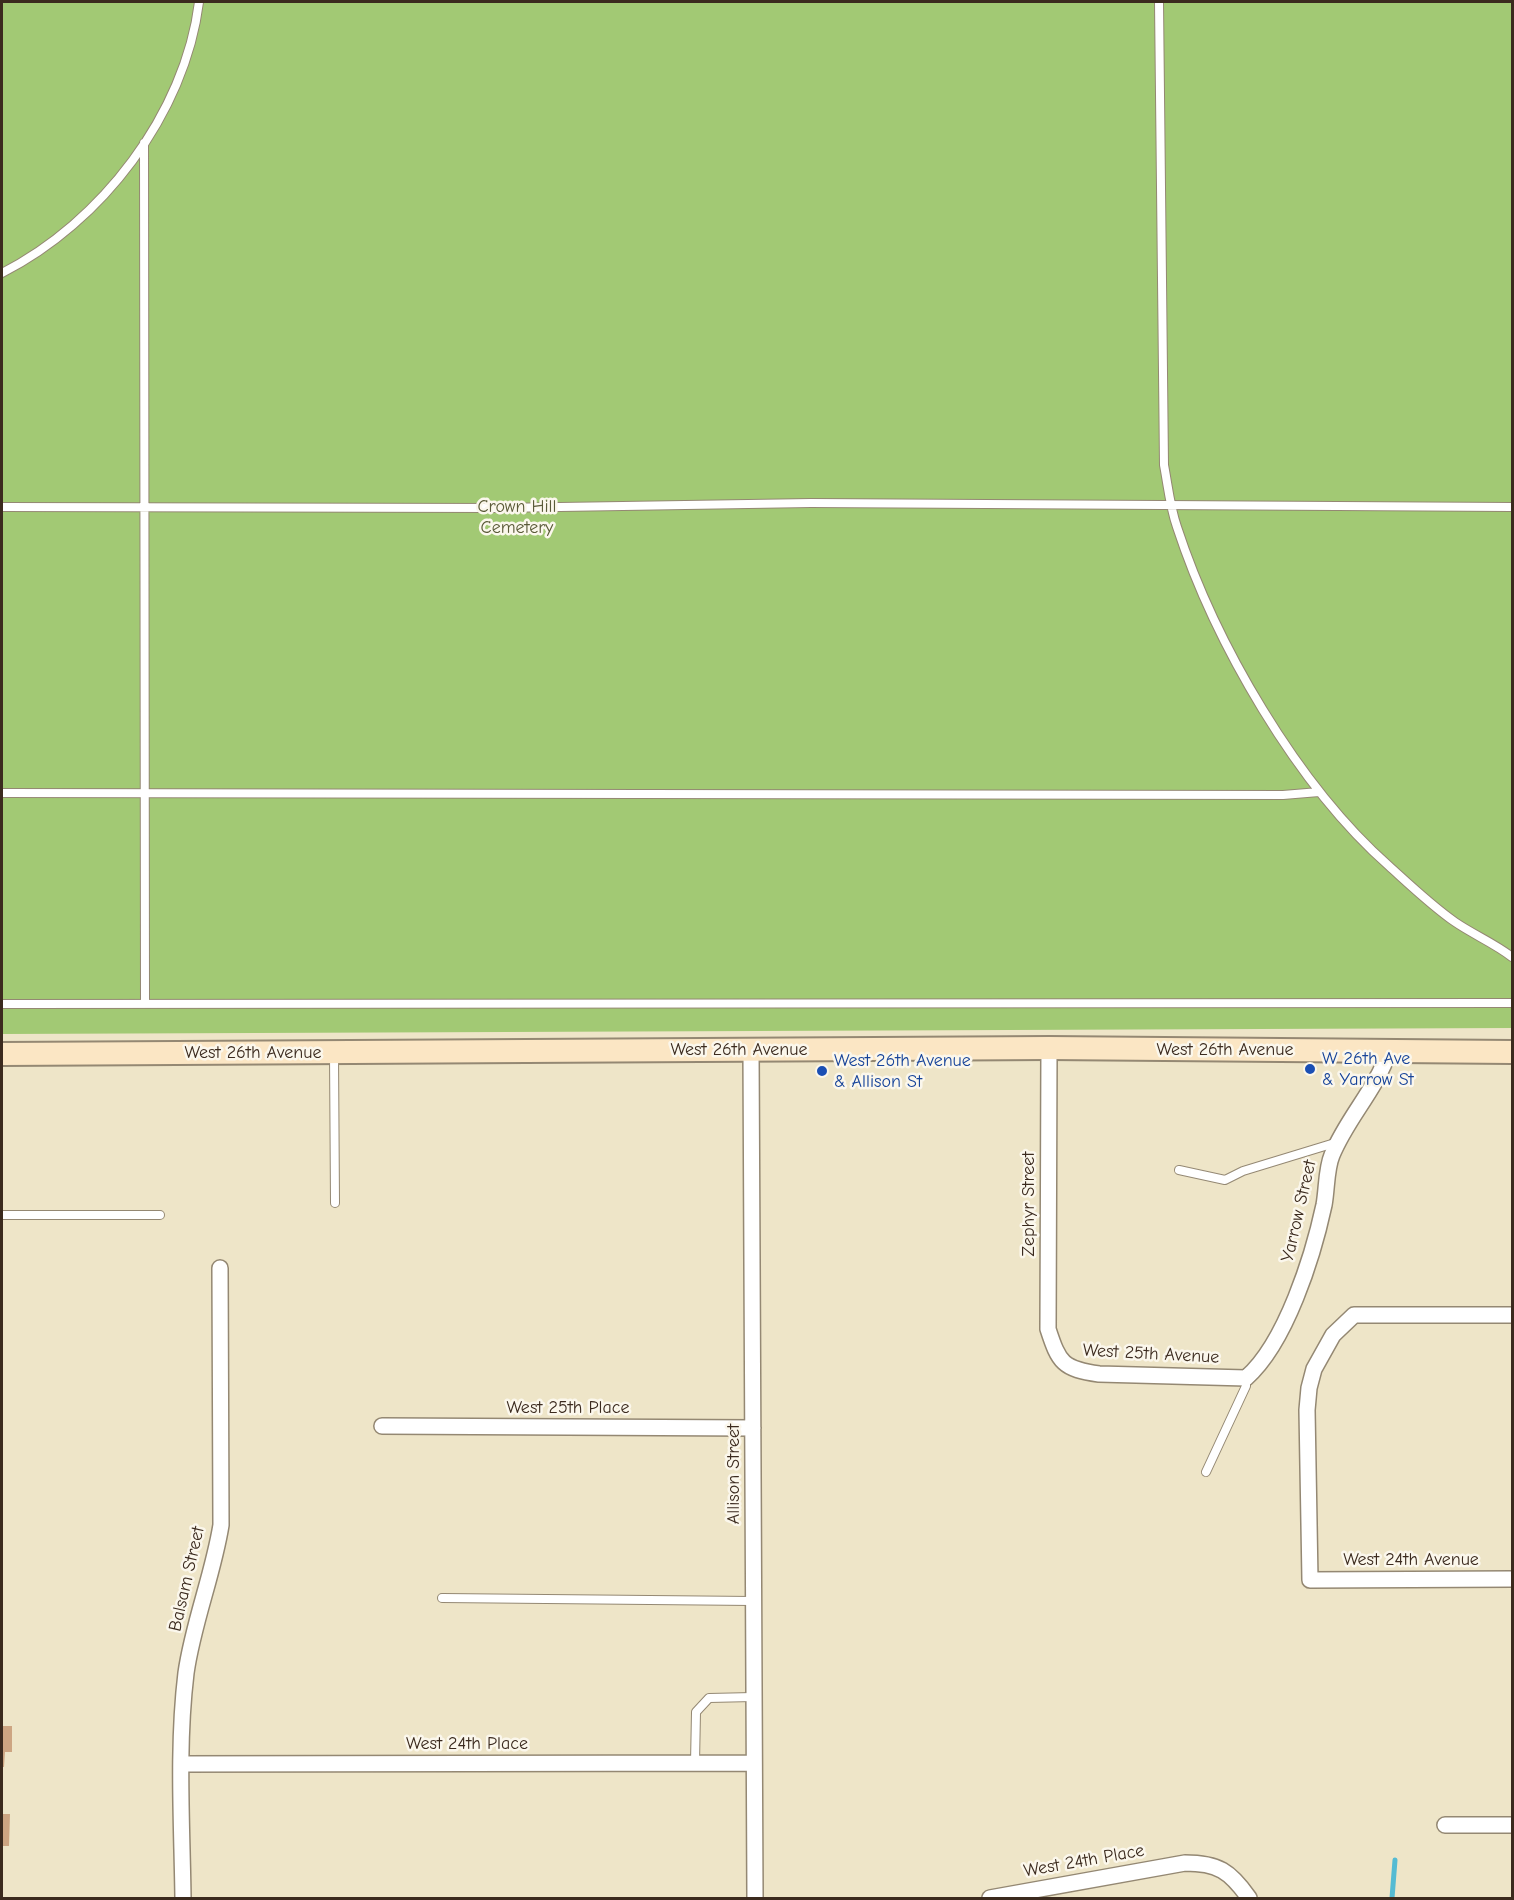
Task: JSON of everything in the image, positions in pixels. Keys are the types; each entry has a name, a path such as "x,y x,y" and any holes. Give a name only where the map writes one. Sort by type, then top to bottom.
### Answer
{"street":[{"name":"West 26th Avenue","path":"2,1054 1050,1048 1512,1052"},
{"name":"Zephyr Street","path":"1050,1048 1048,1329 1058,1359"},
{"name":"Allison Street","path":"751,1050 755,1899"},
{"name":"Yarrow Street","path":"1246,1378 1268,1354 1299,1289 1323,1208 1331,1159 1338,1142 1382,1074 1389,1051"},
{"name":"Balsam Street","path":"183,1899 181,1764 187,1670 215,1561 220,1525 220,1268"},
{"name":"West 24th Avenue","path":"1512,1315 1354,1315 1333,1335 1314,1368 1307,1410 1310,1580 1512,1579"},
{"name":"West 25th Avenue","path":"1058,1359 1075,1371 1099,1374 1246,1378"},
{"name":"West 25th Place","path":"382,1426 753,1428"},
{"name":"West 24th Place","path":"181,1764 753,1763"},
{"path":"1445,1825 1512,1825"},
{"name":"West 24th Place","path":"990,1899 1185,1863 1206,1863 1228,1872 1249,1899"}],"lane":[{"path":"2,273 48,245 79,220 114,184 144,143 168,101 186,55 199,2"},
{"path":"1159,2 1164,465 1171,505 1195,576 1240,668 1286,744 1319,792 1387,864 1455,922 1492,942 1512,957"},
{"path":"144,143 145,1004"},
{"path":"2,507 497,508 811,503 1512,507"},
{"path":"2,793 1283,795 1319,792"},
{"path":"2,1004 1512,1003"},
{"path":"334,1052 335,1203"},
{"path":"1179,1170 1226,1180 1252,1168 1338,1142"},
{"path":"2,1215 160,1215"},
{"path":"1206,1472 1246,1386 1246,1378"},
{"path":"442,1598 753,1601"},
{"path":"695,1763 696,1712 709,1698 753,1697"}],"green space":[{"name":"Crown Hill Cemetery","path":"2,2 1512,2 1512,1028 2,1034"}],"building":[{"path":"2,1726 12,1726 12,1752 5,1752 4,1767 2,1767"},
{"path":"2,1814 10,1814 9,1846 2,1846"}],"waterway":[{"path":"1392,1898 1395,1860"}],"place":[{"name":"W 26th Ave & Yarrow St","path":"1310,1069"},
{"name":"West 26th Avenue & Allison St","path":"822,1071"}]}
